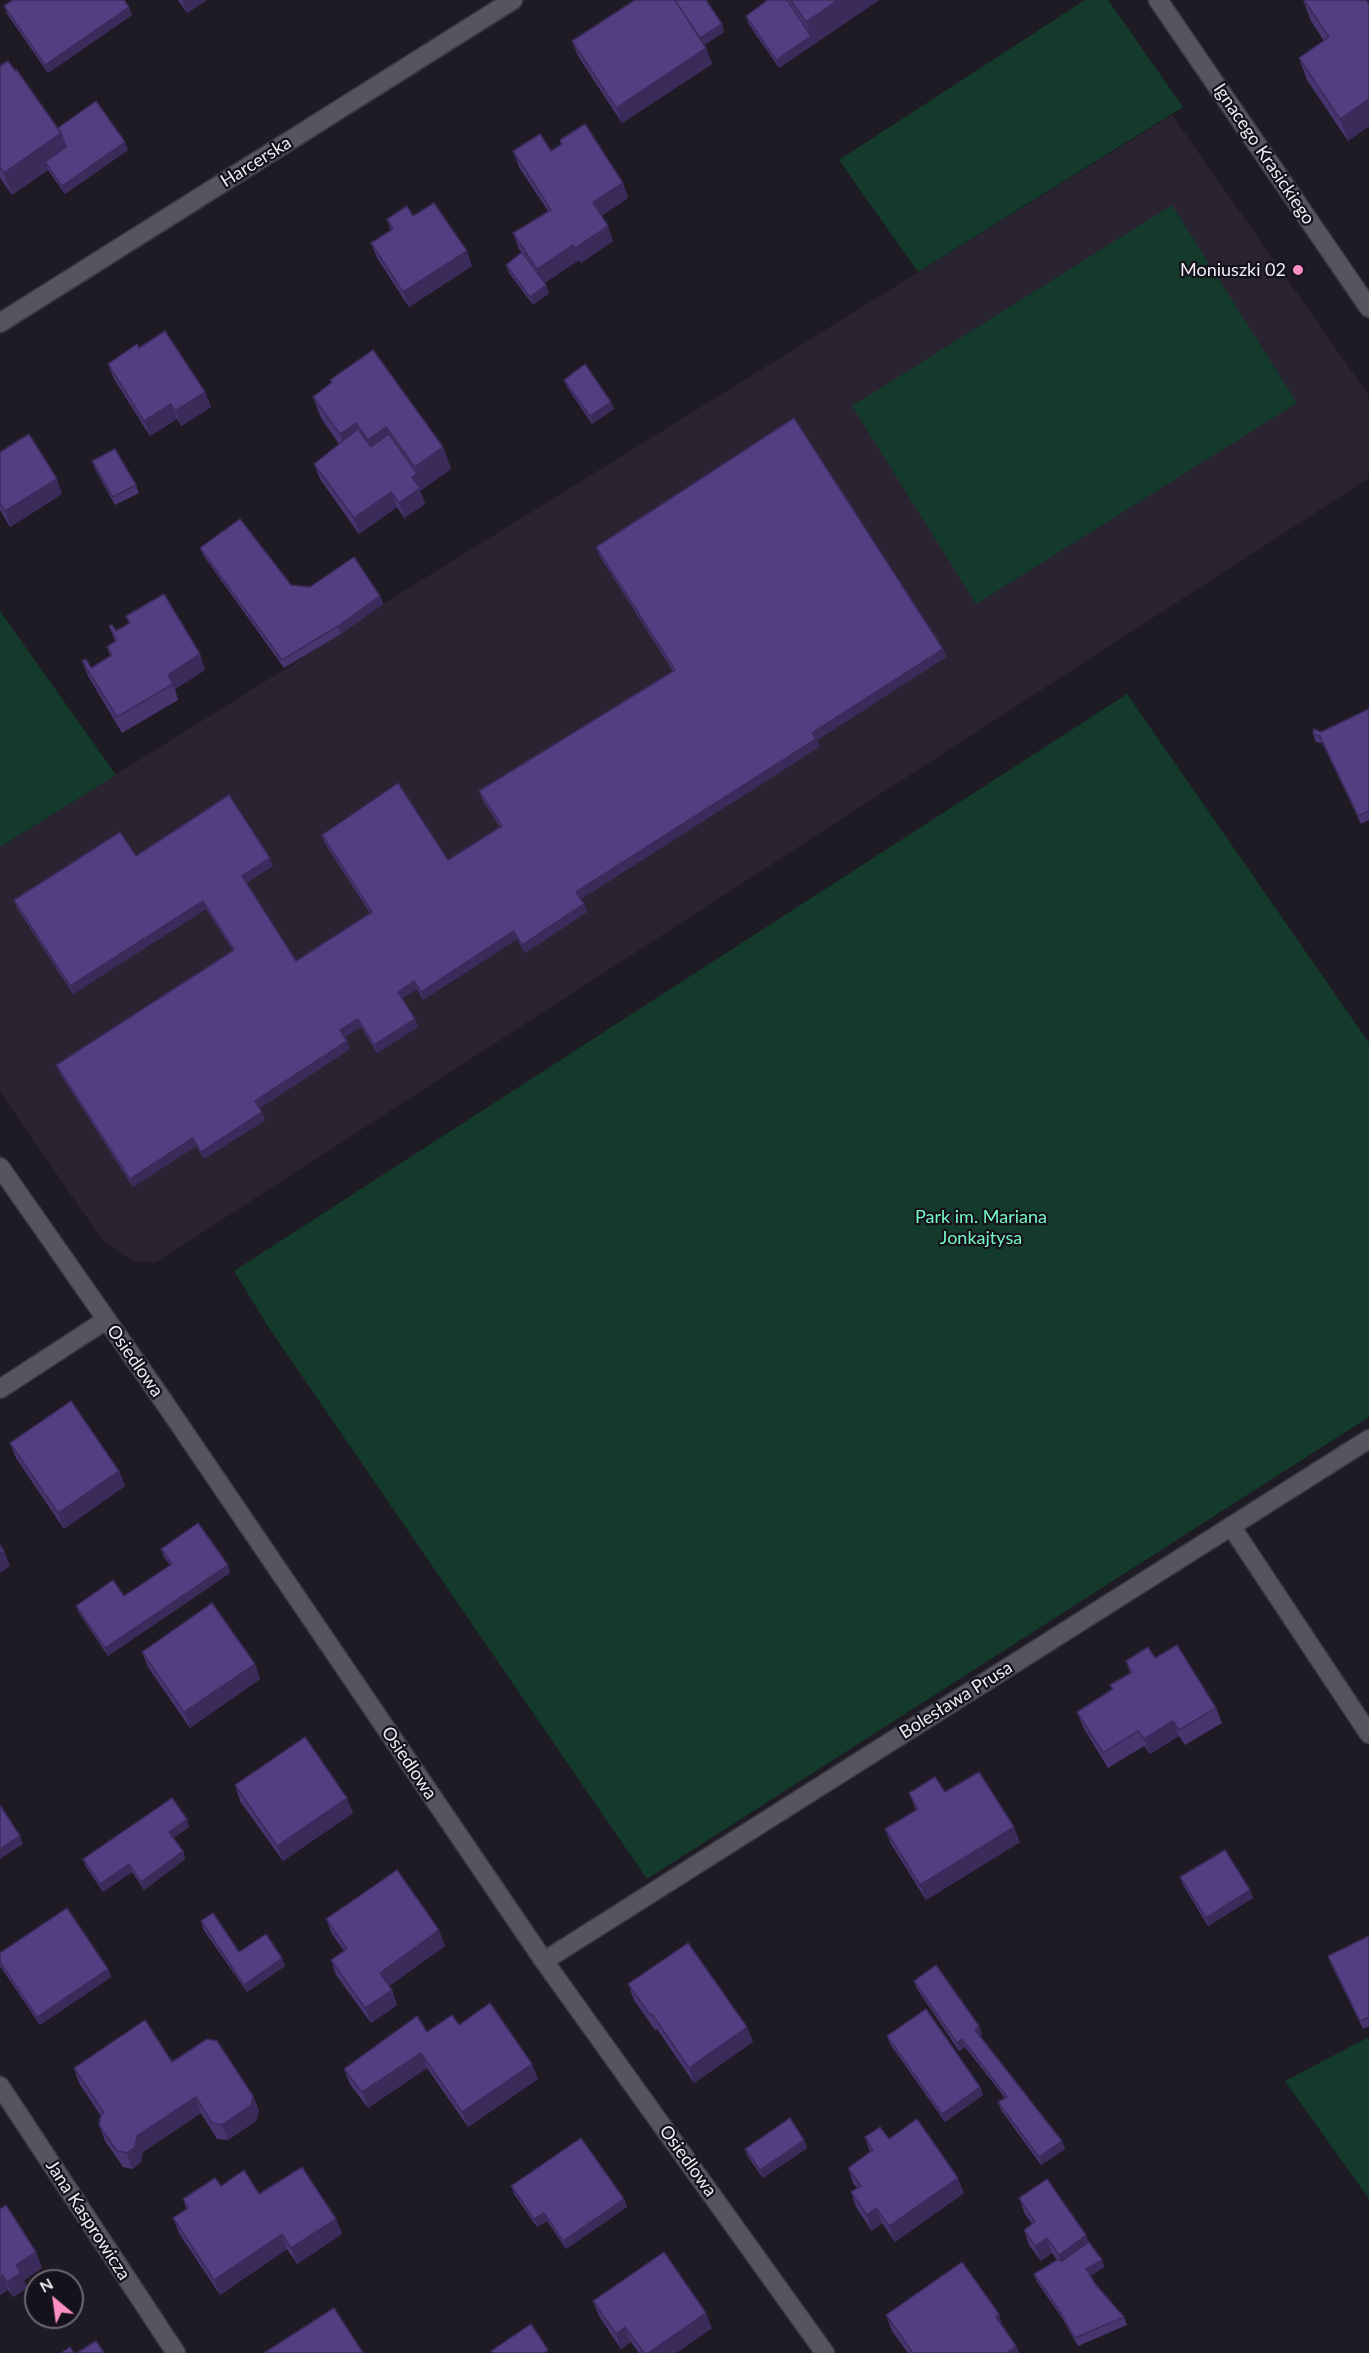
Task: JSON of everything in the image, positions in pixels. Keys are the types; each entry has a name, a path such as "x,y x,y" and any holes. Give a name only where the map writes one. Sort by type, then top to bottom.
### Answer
{"street":[{"name":"Harcerska","path":"0,323 513,0"},
{"name":"Ignacego Krasickiego","path":"1158,0 1369,308"},
{"name":"Osiedlowa","path":"0,1167 160,1396 544,1960 825,2353"},
{"path":"0,1389 106,1320"},
{"name":"Bolesława Prusa","path":"544,1960 1369,1439"},
{"path":"1231,1526 1369,1734"},
{"name":"Jana Kasprowicza","path":"0,2086 176,2353"}],"shaded area":[{"path":"1172,115 1369,396 1369,478 155,1263 131,1260 103,1241 0,1092 0,847 341,634 383,604"}],"green space":[{"path":"1085,0 1108,0 1183,107 918,272 839,160"},
{"path":"1172,205 1297,403 976,604 852,406"},
{"path":"0,611 116,775 0,847"},
{"name":"Park im. Mariana Jonkajtysa","path":"1127,694 1369,1043 1369,1417 647,1879 269,1328 234,1271"},
{"path":"1369,2037 1369,2199 1285,2081"}],"building":[{"path":"13,0 124,0 129,7 45,65 4,6"},
{"path":"635,0 675,0 706,48 616,108 572,41"},
{"path":"675,0 706,0 722,24 700,38"},
{"path":"768,0 787,0 811,36 776,60 746,16"},
{"path":"791,0 838,0 806,22"},
{"path":"1304,0 1366,0 1369,4 1369,99 1340,119 1299,58 1329,37"},
{"path":"8,61 61,133 4,173 0,167 0,66"},
{"path":"96,101 125,142 62,186 45,162 66,147 58,128"},
{"path":"585,124 623,183 593,202 608,226 575,248 573,245 537,269 513,233 551,210 513,151 540,134 551,151 562,144 560,140"},
{"path":"434,203 467,251 403,292 371,243 393,229 387,219 407,206 413,216"},
{"path":"522,252 546,285 530,297 506,265"},
{"path":"165,331 205,392 175,411 171,404 144,421 108,364 137,344 139,348"},
{"path":"373,350 443,447 415,467 386,427 368,440 356,423 340,434 313,397 332,382 330,380"},
{"path":"585,364 611,402 590,416 564,380"},
{"path":"794,418 943,649 812,733 816,739 576,892 584,904 522,945 514,931 421,992 414,981 398,992 415,1019 374,1045 358,1019 340,1030 347,1041 255,1101 262,1112 201,1152 193,1138 130,1179 56,1065 234,950 203,901 70,986 14,900 120,832 136,856 229,795 270,858 242,876 296,961 372,912 322,835 398,783 448,860 502,826 479,791 675,670 596,547"},
{"path":"358,429 371,447 389,434 417,474 412,477 420,488 399,503 391,492 354,518 314,464"},
{"path":"29,434 57,479 5,511 0,504 0,452"},
{"path":"115,449 136,485 113,497 92,461"},
{"path":"240,519 291,585 310,587 354,557 380,596 338,626 282,660 200,548"},
{"path":"164,594 200,654 168,675 173,684 117,717 82,661 86,659 91,668 112,655 107,647 117,640 109,626 112,625 116,631 130,623 126,616"},
{"path":"1369,709 1369,811 1358,816 1320,736 1313,734 1314,729 1321,732"},
{"path":"71,1401 119,1471 58,1513 10,1443"},
{"path":"198,1523 228,1565 105,1648 76,1606 113,1580 124,1596 172,1564 161,1549"},
{"path":"212,1603 255,1664 184,1712 142,1652"},
{"path":"1177,1645 1216,1708 1179,1730 1173,1721 1144,1739 1138,1731 1103,1753 1077,1712 1113,1689 1110,1685 1132,1672 1126,1661 1148,1647 1155,1658"},
{"path":"305,1737 347,1798 277,1846 235,1785"},
{"path":"979,1772 1014,1827 920,1885 885,1829 918,1809 909,1793 935,1777 945,1792"},
{"path":"172,1798 187,1819 169,1832 183,1851 141,1882 129,1864 100,1884 83,1859"},
{"path":"0,1805 20,1836 0,1849"},
{"path":"1225,1850 1250,1890 1206,1918 1180,1877"},
{"path":"397,1870 439,1930 380,1973 392,1990 365,2008 331,1960 347,1949 326,1919"},
{"path":"67,1908 108,1969 37,2017 0,1962 0,1953"},
{"path":"213,1913 239,1952 266,1934 282,1958 244,1985 201,1921"},
{"path":"1369,1936 1369,2017 1360,2021 1328,1956"},
{"path":"688,1943 747,2027 689,2068 628,1984"},
{"path":"936,1965 979,2026 975,2030 1062,2141 1039,2157 998,2102 1007,2097 962,2039 957,2043 914,1981"},
{"path":"490,2003 532,2064 462,2112 421,2053 362,2092 344,2069 417,2016 427,2032 452,2015 459,2025"},
{"path":"926,2009 980,2087 942,2114 887,2036"},
{"path":"145,2020 172,2062 207,2039 217,2041 253,2096 251,2105 222,2125 212,2123 196,2097 137,2136 135,2147 127,2153 117,2151 99,2125 101,2115 104,2113 74,2068"},
{"path":"790,2118 804,2140 760,2170 745,2149"},
{"path":"917,2119 958,2178 889,2226 876,2208 867,2215 851,2192 861,2186 848,2168 873,2150 865,2137 880,2127 889,2139"},
{"path":"581,2138 624,2199 563,2241 544,2213 534,2219 511,2186"},
{"path":"302,2167 336,2219 291,2248 282,2234 214,2280 173,2218 188,2208 183,2199 215,2178 221,2186 244,2170 259,2194"},
{"path":"1047,2179 1086,2235 1059,2255 1047,2238 1035,2246 1024,2230 1035,2222 1019,2198"},
{"path":"6,2205 36,2252 16,2265 21,2273 7,2282 3,2275 0,2277 0,2209"},
{"path":"1089,2242 1102,2260 1086,2269 1096,2285 1124,2317 1075,2338 1034,2274 1059,2259 1061,2262"},
{"path":"664,2252 706,2313 648,2353 644,2353 625,2327 616,2334 593,2301"},
{"path":"962,2262 999,2314 996,2317 1016,2346 1006,2353 913,2353 886,2315"},
{"path":"334,2308 363,2353 264,2353"},
{"path":"531,2324 548,2350 544,2353 493,2353 491,2351"},
{"path":"96,2341 104,2353 77,2353"},
{"path":"70,2347 74,2353 61,2353"}],"place":[{"name":"Moniuszki 02","path":"1298,270"}]}
